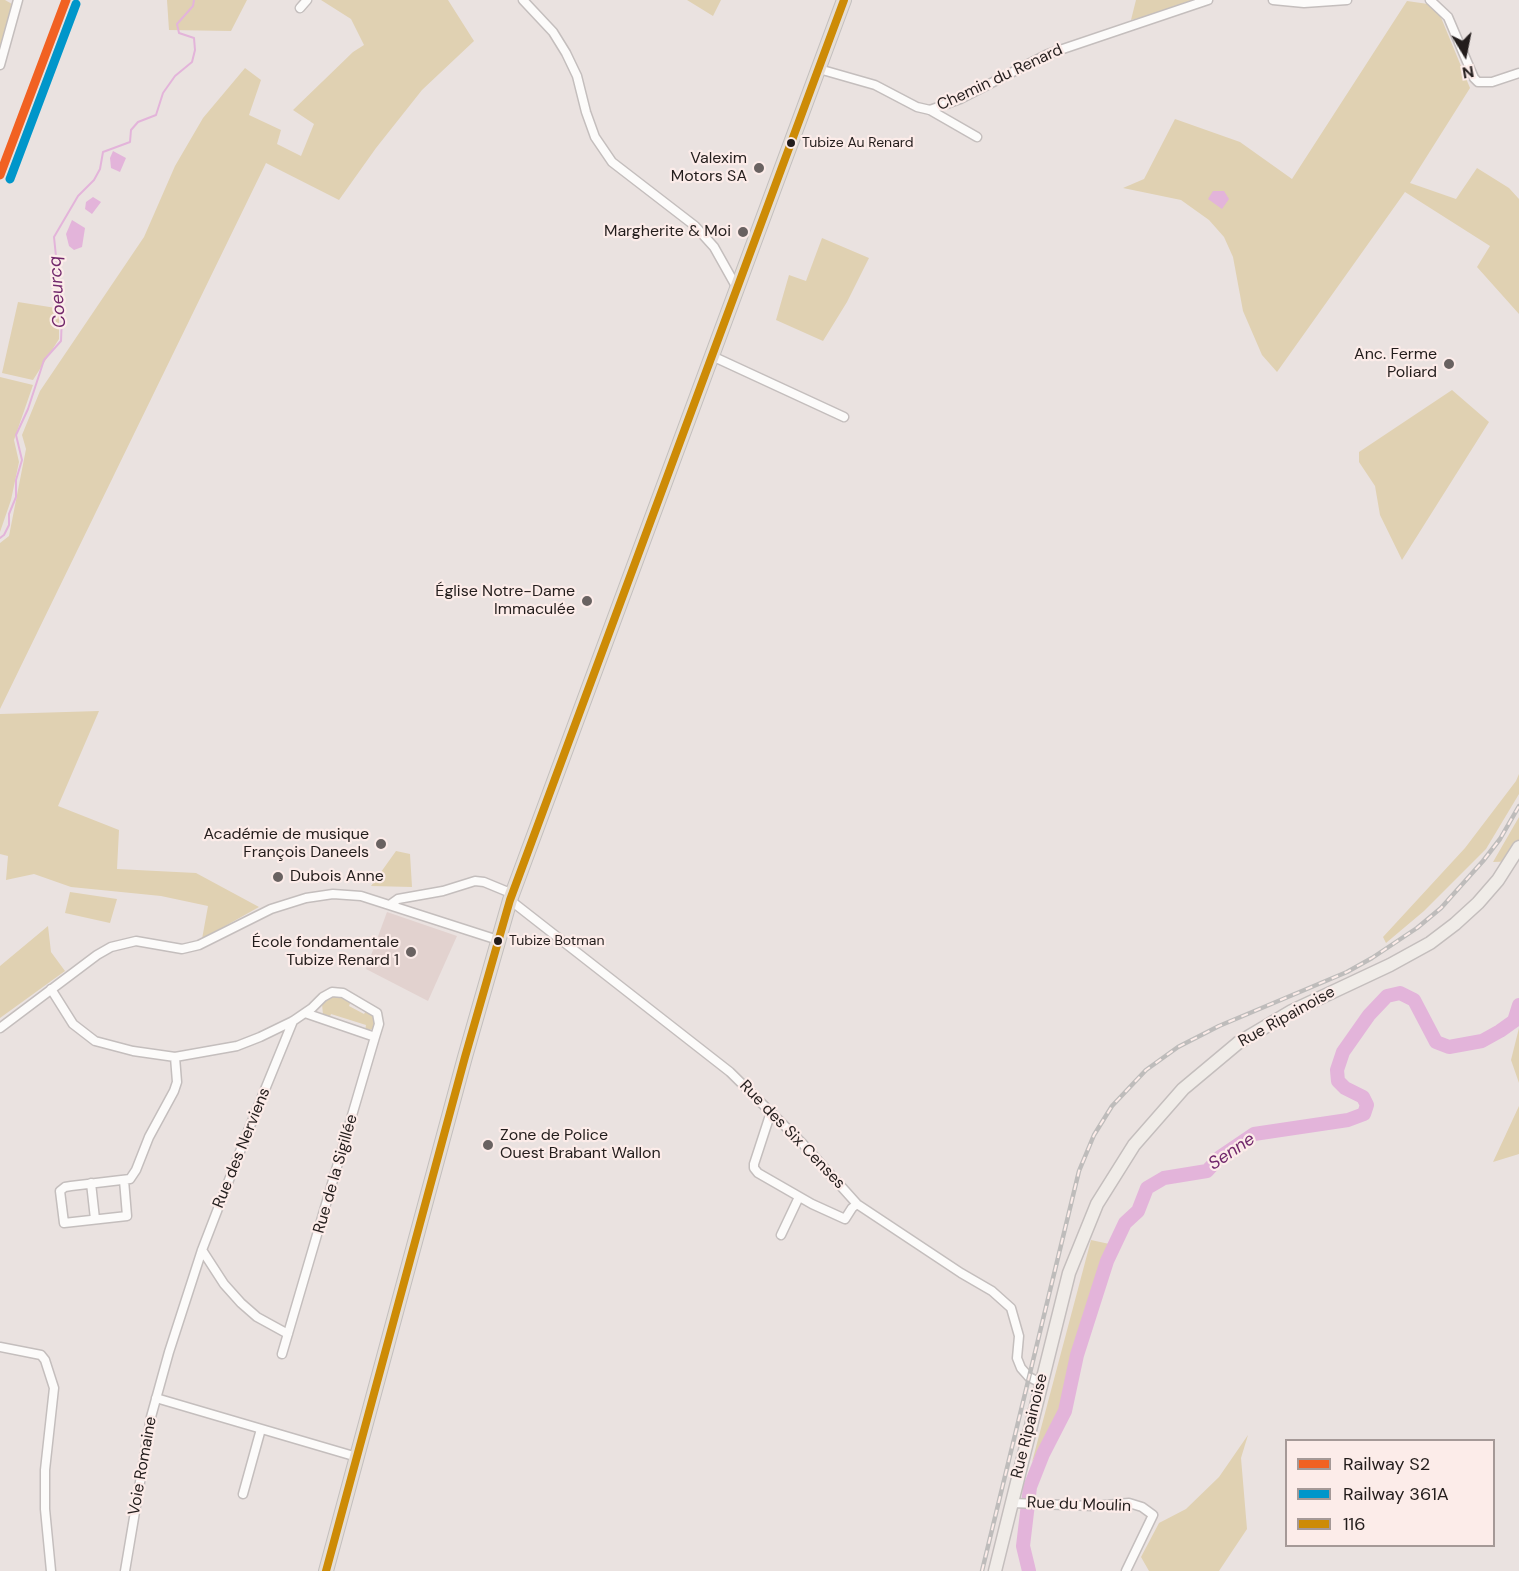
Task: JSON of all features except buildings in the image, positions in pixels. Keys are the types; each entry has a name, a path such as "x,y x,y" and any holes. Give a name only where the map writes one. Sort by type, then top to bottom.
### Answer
{"main road":[{"path":"326,1571 511,897 844,0"}],"street":[{"path":"0,65 18,0"},
{"path":"300,8 307,0"},
{"path":"523,0 553,32 566,53 577,76 595,137 612,162 695,226 714,247 737,288"},
{"name":"Chemin du Renard","path":"930,110 960,99 1048,54 1208,0"},
{"path":"1273,0 1304,3 1347,0"},
{"path":"1430,0 1448,17 1474,78 1478,82 1492,82 1519,73"},
{"path":"819,69 875,85 917,107 930,110 977,137"},
{"path":"712,356 844,417"},
{"name":"Rue Ripainoise","path":"995,1571 1016,1503 1041,1383 1069,1273 1080,1241 1097,1204 1116,1172 1158,1116 1208,1067 1262,1028 1292,1011 1390,965 1430,943 1478,903 1498,880 1519,847"},
{"name":"Rue des Six Censes","path":"391,904 398,899 443,891 475,881 484,882 511,897 730,1072 771,1112 857,1204 992,1291 1011,1308 1019,1336 1017,1358 1021,1368 1029,1377 1041,1383"},
{"path":"0,1028 111,946 136,941 182,949 199,945 271,909 306,898 333,894 361,896 498,940"},
{"path":"51,989 73,1024 95,1041 133,1052 175,1058 237,1046 293,1021 304,1013 375,1037"},
{"name":"Rue de la Sigillée","path":"282,1354 338,1168 379,1020 377,1013 372,1009 339,992 327,994 304,1013"},
{"name":"Rue des Nerviens","path":"156,1398 202,1250 293,1021"},
{"path":"124,1180 127,1216 64,1223 60,1191 65,1187 130,1179 149,1137 174,1092 177,1082 175,1058"},
{"path":"771,1112 754,1168 758,1173 799,1197 845,1219 857,1204"},
{"path":"91,1183 95,1219"},
{"path":"781,1235 799,1197"},
{"path":"202,1250 224,1284 241,1303 257,1317 288,1334"},
{"path":"0,1347 41,1355 45,1360 54,1388 45,1470 45,1509 51,1571"},
{"name":"Voie Romaine","path":"125,1571 156,1398 357,1456"},
{"path":"243,1494 261,1429"},
{"name":"Rue du Moulin","path":"1016,1503 1093,1506 1129,1503 1142,1507 1153,1515 1126,1571"}],"shaded area":[{"path":"0,0 12,4 0,52"},
{"path":"167,0 247,0 231,31 169,30"},
{"path":"321,0 448,0 474,41 422,90 339,200 266,163 0,709 0,543 9,536 26,449 22,435 40,391 144,237 175,166 203,118 245,68 261,80 249,115 281,130 277,144 301,156 314,124 293,110 353,52 364,45 351,19"},
{"path":"687,0 721,0 713,16"},
{"path":"1136,0 1209,0 1131,20"},
{"path":"1407,1 1428,4 1440,15 1470,88 1410,183 1456,199 1477,168 1509,188 1519,199 1519,314 1477,267 1490,246 1405,192 1277,372 1262,355 1243,311 1233,257 1224,237 1209,220 1181,200 1123,188 1144,179 1175,119 1240,142 1292,179"},
{"path":"113,151 126,158 120,172 111,168 110,158"},
{"path":"1213,191 1224,191 1229,199 1222,209 1208,199"},
{"path":"93,197 101,202 92,214 85,209 86,202"},
{"path":"72,220 85,228 82,247 74,250 69,246 66,234"},
{"path":"822,238 869,258 847,302 823,341 776,320 789,275 806,281"},
{"path":"18,302 56,308 59,317 59,339 33,380 2,373"},
{"path":"0,377 33,385 14,440 19,462 11,500 0,532"},
{"path":"1452,390 1489,422 1402,560 1380,515 1375,486 1359,462 1359,452"},
{"path":"99,711 58,806 119,830 117,869 196,873 259,907 202,939 208,906 161,896 71,887 34,874 6,880 8,856 0,854 0,714"},
{"path":"1519,774 1519,794 1486,849 1424,911 1386,943 1383,937 1465,848"},
{"path":"1519,817 1519,861 1493,862"},
{"path":"396,851 410,854 412,887 371,886"},
{"path":"70,892 117,899 110,923 65,913"},
{"name":"École fondamentale Tubize Renard 1","path":"387,912 457,936 428,1001 366,969"},
{"path":"48,926 51,952 65,971 0,1018 0,966"},
{"path":"340,995 351,1001 349,1006 364,1014 367,1009 376,1018 373,1029 365,1031 366,1025 331,1014 329,1019 323,1015 322,1004 330,996"},
{"path":"1519,1028 1519,1083 1511,1060"},
{"path":"1519,1106 1519,1154 1493,1162"},
{"path":"1091,1240 1114,1245 1062,1410 1032,1462"},
{"path":"1248,1435 1241,1458 1247,1529 1219,1571 1149,1571 1141,1557 1159,1523 1186,1509 1219,1477"}],"waterway":[{"name":"Coeurcq","path":"0,538 9,525 9,514 16,497 16,480 22,460 16,435 28,409 44,360 61,341 62,315 54,237 78,196 94,180 100,169 103,152 130,142 131,130 138,122 156,115 163,93 175,76 192,62 195,50 194,38 179,33 177,24 193,6 194,0"},
{"name":"Senne","path":"1029,1571 1023,1546 1030,1487 1043,1454 1065,1411 1077,1355 1107,1261 1125,1223 1138,1211 1147,1188 1164,1178 1207,1171 1220,1157 1254,1134 1348,1120 1364,1114 1367,1105 1363,1097 1345,1088 1338,1081 1337,1070 1343,1052 1369,1015 1387,996 1400,993 1414,1000 1436,1042 1449,1047 1482,1041 1500,1031 1514,1021 1519,1005"}],"railway":[{"path":"982,1571 1079,1171 1094,1135 1112,1106 1146,1070 1178,1047 1219,1026 1347,972 1417,928 1441,908 1483,861 1500,839 1519,806"}],"rail line":[{"name":"S2","path":"0,175 66,0"},
{"name":"361A","path":"10,179 76,4"}],"transit line":[{"name":"116","path":"326,1571 465,1057 510,900 844,0"}],"place":[{"name":"Tubize Au Renard","path":"791,143"},
{"name":"Valexim Motors SA","path":"759,168"},
{"name":"Margherite & Moi","path":"743,232"},
{"name":"Anc. Ferme Poliard","path":"1449,364"},
{"name":"Église Notre-Dame Immaculée","path":"587,601"},
{"name":"Académie de musique François Daneels","path":"381,844"},
{"name":"Dubois Anne","path":"278,877"},
{"name":"Tubize Botman","path":"498,941"},
{"name":"École fondamentale Tubize Renard 1","path":"411,952"},
{"name":"Zone de Police Ouest Brabant Wallon","path":"488,1145"}]}
